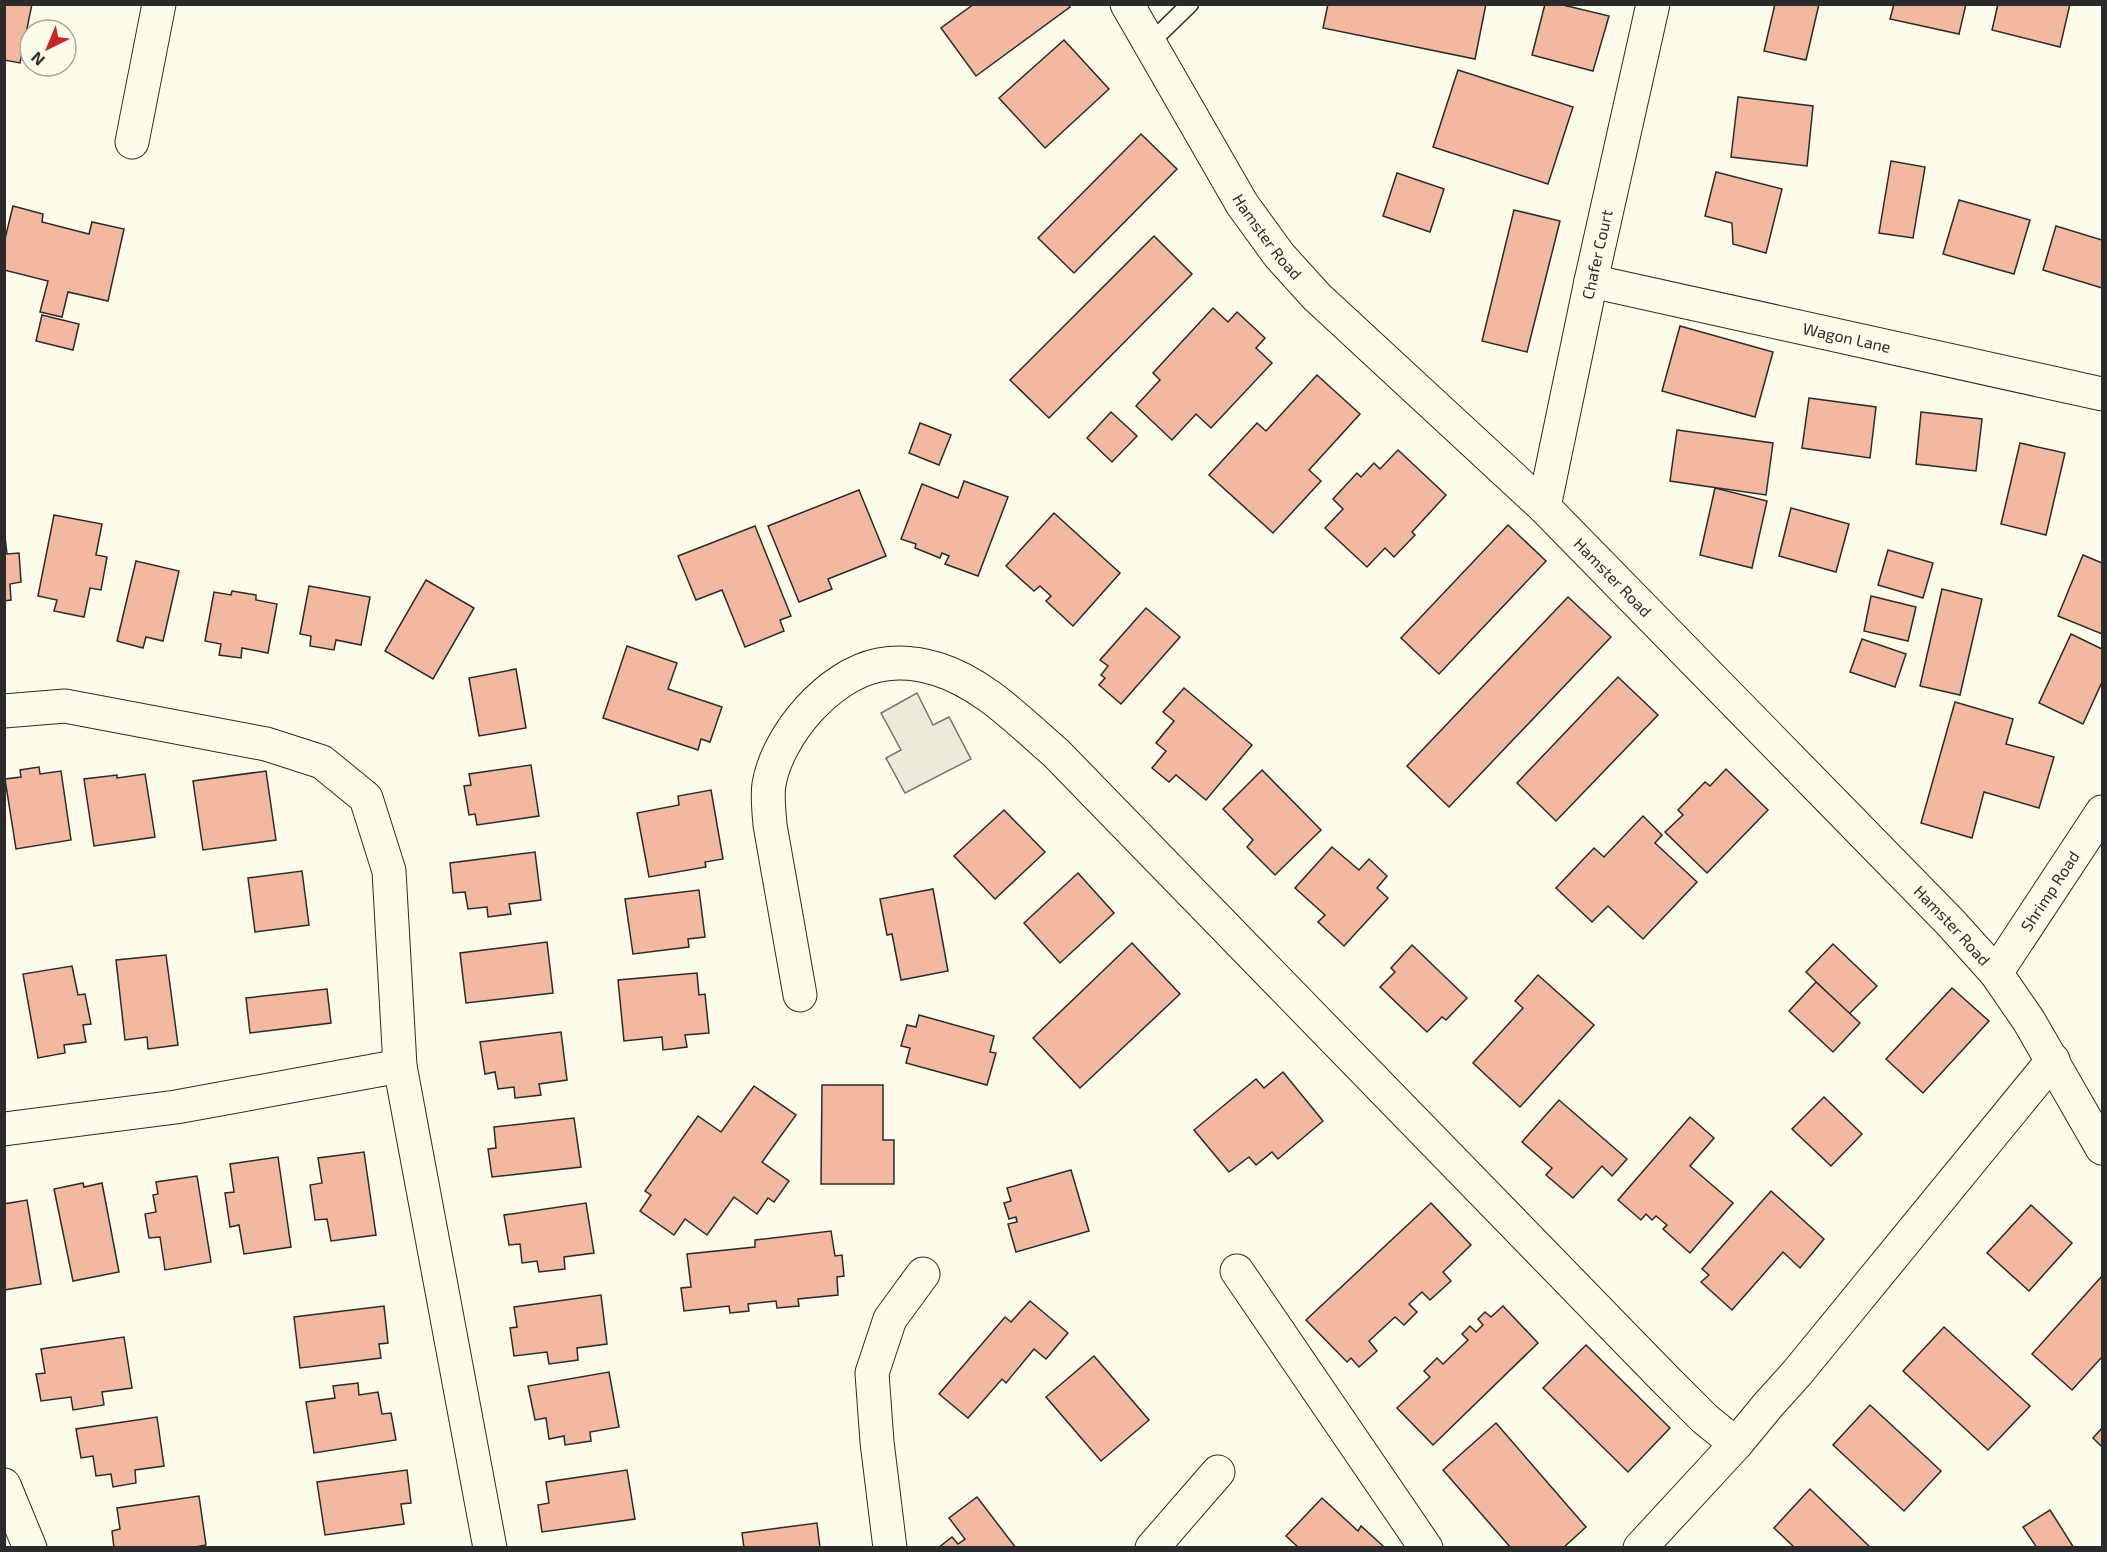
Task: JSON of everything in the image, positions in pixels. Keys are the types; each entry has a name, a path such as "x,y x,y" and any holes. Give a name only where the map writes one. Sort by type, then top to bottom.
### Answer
{"street":[{"path":"132,142 159,4"},
{"name":"Hamster Road","path":"1127,4 1242,204 1279,255 1317,297 1544,507 1951,923 1996,973 2053,1060 2103,1148"},
{"name":"Chafer Court","path":"1544,507 1591,281 1653,4"},
{"name":"Wagon Lane","path":"1591,281 2103,394"},
{"path":"800,995 768,806 769,784 785,741 813,705 830,689 848,677 877,665 906,662 962,678 995,701 1056,753 1663,1377 1705,1419 1736,1444"},
{"path":"4,711 65,706 266,744 322,762 366,798 389,871 400,1066 490,1548"},
{"name":"Shrimp Road","path":"1996,973 2103,812"},
{"path":"1640,1548 1736,1444 1797,1373 2053,1060"},
{"path":"4,1129 176,1107 400,1066"},
{"path":"1237,1271 1426,1548"},
{"path":"890,1548 877,1442 872,1373 890,1319 923,1274"},
{"path":"1152,1548 1218,1472"},
{"path":"4,1485 30,1548"}],"lane":[{"path":"1149,44 1190,4"}],"shaded area":[{"path":"917,693 933,725 949,717 971,759 905,793 886,758 901,750 881,713"}],"building":[{"path":"4,4 32,4 29,18 18,18 18,63 4,60"},
{"path":"974,4 1068,4 1070,7 976,76 941,28"},
{"path":"1328,4 1486,4 1475,59 1323,28"},
{"path":"1545,4 1559,4 1609,16 1593,71 1532,55"},
{"path":"1775,4 1819,4 1806,60 1764,51"},
{"path":"1894,4 1966,4 1959,34 1890,19"},
{"path":"1998,4 2070,4 2060,47 1992,30"},
{"path":"1064,40 1109,89 1045,148 999,98"},
{"path":"1458,70 1573,107 1548,184 1433,147"},
{"path":"1738,97 1813,106 1807,166 1731,157"},
{"path":"1141,134 1177,169 1074,273 1038,238"},
{"path":"1891,161 1925,167 1913,238 1879,233"},
{"path":"1716,172 1782,189 1766,253 1733,244 1732,223 1705,216"},
{"path":"1397,173 1444,189 1430,232 1383,216"},
{"path":"1959,200 2030,220 2014,274 1943,254"},
{"path":"13,206 43,214 42,222 89,234 92,222 124,229 108,301 68,292 62,317 40,312 48,281 4,270 4,243"},
{"path":"1514,210 1560,221 1527,352 1482,341"},
{"path":"2056,226 2102,240 2102,288 2043,270"},
{"path":"1154,236 1192,274 1049,418 1010,380"},
{"path":"1213,308 1228,322 1237,312 1265,338 1256,348 1272,363 1211,428 1196,414 1172,440 1136,406 1160,380 1153,373"},
{"path":"42,315 79,324 73,350 36,341"},
{"path":"1680,326 1773,352 1755,417 1662,391"},
{"path":"1317,375 1360,414 1309,470 1321,481 1273,533 1209,475 1257,423 1266,431"},
{"path":"1809,398 1876,407 1870,458 1802,448"},
{"path":"1111,412 1137,436 1112,462 1087,438"},
{"path":"1921,412 1982,419 1976,471 1916,464"},
{"path":"920,423 951,435 939,465 909,453"},
{"path":"1677,430 1773,443 1766,495 1670,481"},
{"path":"2020,443 2065,453 2046,535 2001,524"},
{"path":"1398,450 1446,495 1412,532 1415,535 1394,557 1385,548 1367,567 1325,528 1343,509 1333,499 1357,473 1361,477 1374,463 1380,469"},
{"path":"964,481 1008,497 978,576 945,564 949,556 942,553 940,558 915,548 916,544 901,539 922,484 958,498"},
{"path":"1715,488 1767,501 1752,568 1700,555"},
{"path":"859,490 886,556 828,579 832,589 799,602 768,526"},
{"path":"1791,508 1849,524 1836,572 1779,556"},
{"path":"1054,513 1120,573 1073,626 1046,601 1051,596 1040,586 1034,591 1006,566"},
{"path":"54,515 102,524 96,555 107,557 101,590 90,588 84,617 54,611 57,600 38,596"},
{"path":"1508,525 1546,561 1439,674 1401,638"},
{"path":"755,526 791,616 780,620 784,631 745,647 722,590 696,600 678,556"},
{"path":"4,528 7,554 19,553 21,582 10,584 11,600 4,601"},
{"path":"1888,550 1933,563 1923,598 1878,585"},
{"path":"2083,555 2102,563 2102,634 2058,616"},
{"path":"136,561 179,571 163,641 146,637 143,648 117,641"},
{"path":"426,580 474,608 433,679 385,651"},
{"path":"309,586 370,597 361,645 336,640 334,650 310,646 311,636 300,634"},
{"path":"1942,589 1982,599 1960,695 1920,686"},
{"path":"232,591 256,595 256,600 277,604 268,653 242,648 241,658 219,655 221,644 205,641 214,592 231,595"},
{"path":"1871,596 1916,607 1908,641 1864,631"},
{"path":"1568,597 1611,637 1449,807 1407,766"},
{"path":"1146,608 1180,637 1121,704 1099,685 1105,678 1101,675 1108,666 1100,660"},
{"path":"2071,634 2102,649 2102,682 2083,724 2039,703"},
{"path":"1862,639 1906,654 1895,687 1850,672"},
{"path":"627,646 677,663 668,689 722,707 710,742 701,739 698,750 603,718"},
{"path":"516,669 526,728 479,736 469,678"},
{"path":"1618,677 1658,715 1556,821 1517,783"},
{"path":"1184,688 1252,745 1206,800 1176,775 1169,782 1152,768 1166,751 1156,743 1174,721 1163,712"},
{"path":"1955,702 2013,719 2006,744 2054,757 2039,808 1984,792 1972,838 1921,823"},
{"path":"531,765 539,816 477,825 475,814 469,815 464,786 471,785 469,774"},
{"path":"39,767 40,774 61,771 71,840 16,849 5,779 21,777 20,770"},
{"path":"1726,769 1768,810 1707,873 1665,832 1683,815 1678,810 1705,782 1710,786"},
{"path":"1262,770 1321,830 1275,875 1247,847 1253,840 1223,809"},
{"path":"266,771 276,840 203,850 193,781"},
{"path":"145,774 155,837 94,846 84,779"},
{"path":"711,790 723,859 705,862 706,867 649,877 637,813 679,805 678,796"},
{"path":"1004,810 1045,852 995,899 954,856"},
{"path":"1643,816 1662,835 1655,843 1697,882 1643,939 1608,906 1592,922 1556,888 1594,848 1604,857"},
{"path":"1332,847 1359,870 1369,859 1387,876 1377,888 1388,898 1344,946 1318,922 1325,915 1295,888"},
{"path":"535,852 541,900 509,904 511,914 488,917 487,907 468,909 465,892 453,893 450,863"},
{"path":"302,871 309,925 255,932 248,878"},
{"path":"1078,873 1114,913 1060,963 1024,923"},
{"path":"933,889 948,971 901,980 892,934 887,935 880,899"},
{"path":"699,890 705,937 688,939 689,947 633,954 625,899"},
{"path":"547,942 553,993 466,1003 460,953"},
{"path":"1132,943 1180,994 1080,1088 1033,1038"},
{"path":"1833,944 1877,986 1849,1014 1806,972"},
{"path":"1412,945 1467,998 1446,1020 1442,1017 1427,1032 1380,987 1395,972 1391,968"},
{"path":"166,955 178,1045 148,1049 147,1037 125,1040 116,960"},
{"path":"72,966 78,995 85,994 91,1024 83,1025 86,1042 64,1045 65,1053 38,1058 23,974"},
{"path":"697,973 699,995 705,994 709,1033 685,1035 687,1047 663,1050 662,1037 624,1041 618,980"},
{"path":"1538,975 1594,1025 1520,1107 1473,1063 1523,1008 1515,1001"},
{"path":"1816,982 1860,1023 1833,1052 1789,1011"},
{"path":"1952,988 1989,1021 1923,1093 1886,1059"},
{"path":"327,989 331,1023 250,1033 246,998"},
{"path":"919,1015 994,1036 990,1052 996,1053 987,1085 906,1063 910,1048 901,1046 907,1025 916,1027"},
{"path":"561,1032 567,1080 539,1084 541,1095 515,1098 514,1087 498,1089 495,1072 485,1074 480,1042"},
{"path":"1283,1072 1323,1121 1278,1159 1272,1152 1256,1165 1249,1157 1229,1172 1194,1130 1256,1079 1264,1088"},
{"path":"822,1085 883,1085 883,1140 894,1140 894,1184 821,1184"},
{"path":"754,1086 796,1115 762,1162 789,1181 774,1202 768,1198 757,1214 734,1197 707,1235 685,1219 674,1235 640,1211 651,1195 645,1191 698,1116 721,1132"},
{"path":"1824,1097 1862,1134 1831,1166 1792,1129"},
{"path":"1559,1100 1627,1159 1612,1176 1602,1166 1573,1198 1546,1175 1552,1168 1522,1142"},
{"path":"1690,1117 1714,1138 1690,1166 1733,1203 1690,1253 1663,1229 1667,1225 1656,1216 1652,1220 1646,1214 1641,1220 1618,1200"},
{"path":"574,1118 581,1167 492,1177 488,1149 496,1148 494,1127"},
{"path":"364,1152 376,1235 331,1241 327,1219 315,1220 310,1185 322,1183 318,1158"},
{"path":"278,1157 291,1247 244,1254 239,1225 230,1227 225,1193 234,1192 230,1164"},
{"path":"1071,1170 1089,1231 1016,1252 1008,1224 1017,1222 1016,1217 1009,1219 1004,1203 1011,1201 1007,1188"},
{"path":"197,1176 211,1262 165,1270 160,1237 149,1238 145,1214 156,1212 153,1195 158,1194 156,1182"},
{"path":"83,1183 84,1187 102,1183 119,1272 73,1281 54,1189"},
{"path":"1771,1191 1824,1239 1800,1268 1783,1252 1732,1310 1701,1282 1709,1275 1702,1269"},
{"path":"27,1200 41,1284 4,1290 4,1204"},
{"path":"586,1203 594,1253 564,1257 565,1269 539,1272 537,1261 522,1263 520,1244 509,1245 504,1215"},
{"path":"1431,1203 1471,1245 1443,1272 1451,1281 1430,1300 1422,1292 1409,1304 1417,1312 1404,1325 1395,1317 1369,1341 1377,1351 1359,1367 1351,1358 1347,1362 1306,1320"},
{"path":"2031,1205 2072,1243 2029,1291 1987,1253"},
{"path":"831,1231 835,1256 842,1255 844,1276 837,1277 838,1295 798,1299 799,1306 777,1308 776,1301 748,1304 749,1311 730,1313 729,1306 684,1311 681,1288 691,1287 687,1254 755,1247 755,1240"},
{"path":"2102,1276 2102,1357 2072,1390 2032,1354"},
{"path":"601,1295 607,1344 577,1348 578,1360 549,1364 547,1352 514,1356 510,1328 517,1327 514,1307"},
{"path":"1030,1301 1068,1333 1046,1359 1034,1349 1006,1383 1002,1379 968,1418 939,1394 1005,1317 1011,1322"},
{"path":"384,1306 388,1343 379,1344 381,1358 300,1368 294,1317"},
{"path":"1503,1306 1538,1343 1433,1445 1397,1408 1430,1377 1424,1371 1437,1358 1443,1364 1468,1340 1462,1334 1470,1326 1476,1332 1483,1325 1478,1319 1485,1312 1491,1317"},
{"path":"1944,1327 2030,1406 1988,1450 1903,1371"},
{"path":"124,1337 132,1388 102,1392 104,1405 73,1410 71,1397 41,1401 36,1374 45,1373 41,1349"},
{"path":"1586,1345 1670,1428 1628,1472 1543,1388"},
{"path":"1094,1356 1149,1420 1101,1461 1046,1397"},
{"path":"609,1372 619,1427 590,1432 591,1441 565,1445 564,1436 549,1439 546,1418 535,1420 528,1386"},
{"path":"358,1383 359,1395 378,1392 382,1414 391,1413 396,1440 314,1453 306,1402 335,1398 333,1386"},
{"path":"1870,1405 1941,1471 1904,1511 1833,1445"},
{"path":"157,1417 164,1466 135,1470 136,1483 113,1487 111,1474 96,1476 93,1456 81,1458 76,1429"},
{"path":"1496,1423 1586,1527 1563,1548 1511,1548 1443,1470"},
{"path":"2102,1428 2102,1447 2093,1438"},
{"path":"407,1470 411,1503 401,1504 404,1524 325,1535 317,1482"},
{"path":"627,1470 635,1519 542,1532 538,1505 549,1503 546,1482"},
{"path":"1810,1489 1871,1548 1795,1548 1774,1528"},
{"path":"199,1496 206,1545 190,1548 114,1548 112,1531 120,1529 117,1508"},
{"path":"977,1497 1016,1548 938,1548 952,1537 958,1544 965,1539 949,1518"},
{"path":"1322,1498 1358,1531 1361,1526 1383,1546 1381,1548 1299,1548 1286,1536"},
{"path":"2050,1510 2074,1548 2037,1548 2023,1527"},
{"path":"817,1523 820,1548 744,1548 742,1533"}]}
